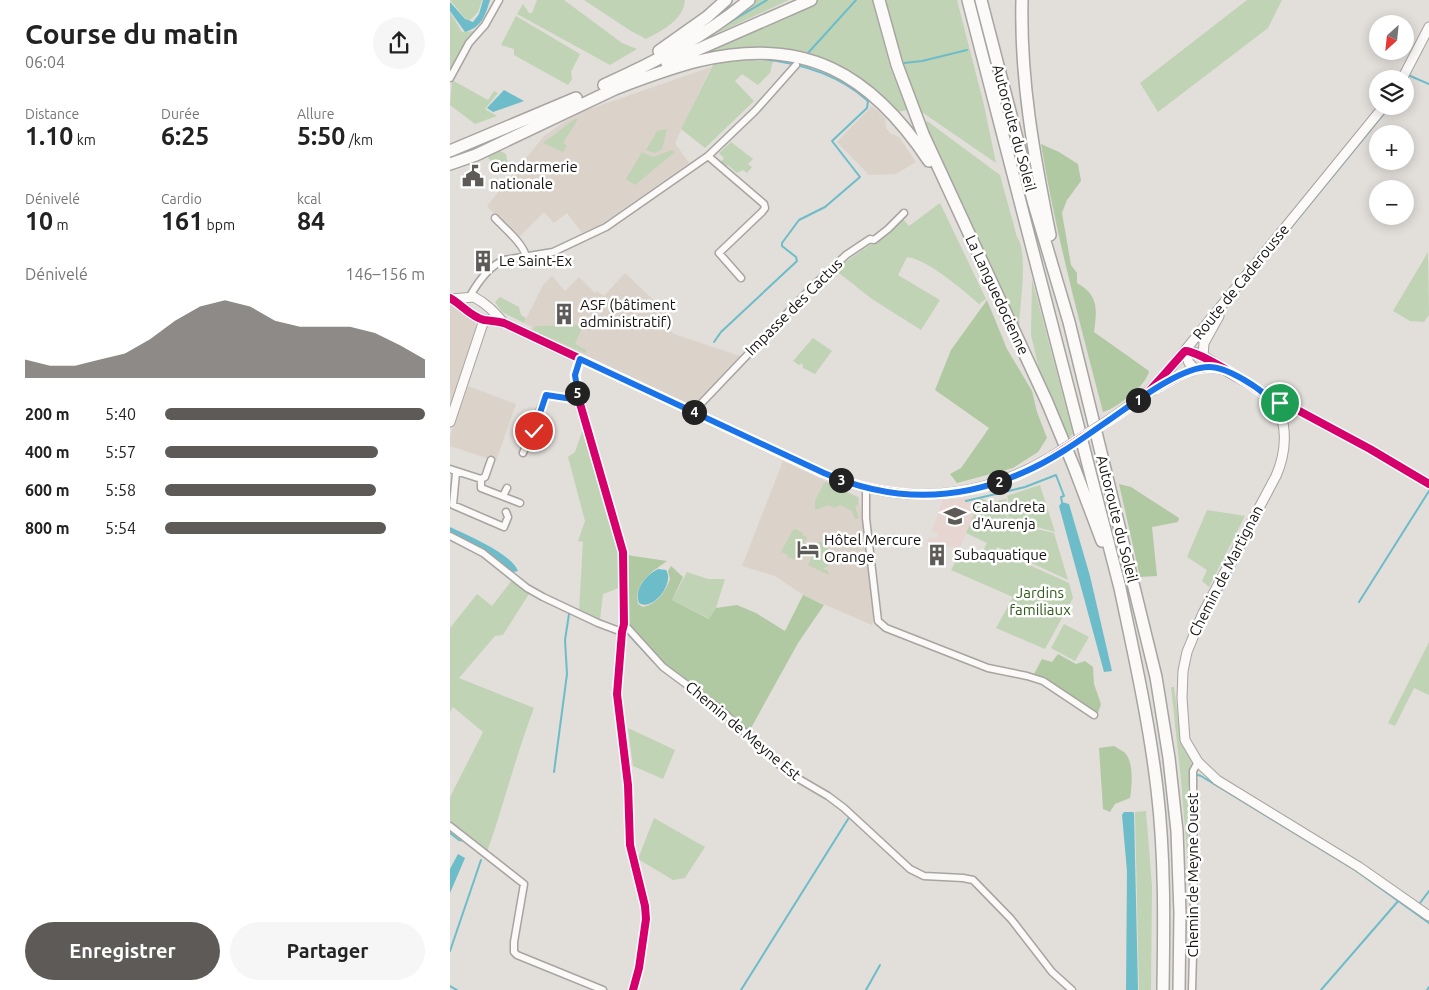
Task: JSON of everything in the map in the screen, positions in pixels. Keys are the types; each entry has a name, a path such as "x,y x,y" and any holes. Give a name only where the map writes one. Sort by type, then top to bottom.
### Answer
{"highway":[{"path":"613,84 683,34 726,0"},
{"path":"450,165 476,154 613,84 702,34 749,0"},
{"path":"613,84 802,0"},
{"path":"450,157 522,120 662,66 811,0"},
{"name":"La Languedocienne","path":"879,0 888,36 910,101 1057,425 1120,588"},
{"name":"Autoroute du Soleil","path":"968,0 1120,588 1146,710 1157,791 1163,885 1163,990"},
{"name":"Autoroute du Soleil","path":"981,0 1034,204 1069,322 1145,629 1163,719 1177,831 1180,913 1179,990"},
{"path":"1022,0 1023,77 1031,140 1069,322"},
{"path":"613,84 721,56 770,54 813,61 854,80 885,104 912,136 954,201"},
{"path":"450,143 488,129 522,120"},
{"path":"450,165 500,131"},
{"path":"450,150 470,138 500,131"}],"main road":[{"path":"1407,70 1429,27"},
{"name":"Route de Caderousse","path":"489,317 824,473 866,488 901,495 961,492 1004,480 1028,470 1109,420 1142,397 1184,351 1377,115"},
{"path":"1203,356 1204,343 1232,292"},
{"path":"450,422 491,308 470,300 451,298"},
{"path":"470,300 489,317"},
{"path":"1184,351 1203,356 1257,389 1274,404"},
{"path":"1184,351 1189,363 1195,369"},
{"path":"1142,397 1195,369 1210,367 1225,370"},
{"name":"Chemin de Martignan","path":"1274,404 1279,414 1284,435 1282,462 1203,613 1187,652 1183,672 1184,732 1188,746 1198,762 1227,788 1359,867 1429,916"}],"street":[{"path":"450,78 469,43 485,24 499,0"},
{"path":"470,300 477,287 497,263 553,252 606,227 708,156 730,137 796,65"},
{"path":"708,156 764,204 765,208 762,212 719,253 742,278"},
{"name":"Impasse des Cactus","path":"693,412 813,286 846,255 870,239 874,240 880,236 904,213"},
{"path":"495,218 520,245 526,257"},
{"path":"580,359 575,375 579,400 623,552 624,624 617,694 628,785 630,845 645,906 646,919 639,968 633,990"},
{"path":"523,453 546,395 579,400"},
{"path":"1274,404 1280,403 1290,406 1370,449 1429,484"},
{"path":"481,479 485,477 491,460"},
{"path":"481,479 453,471 453,505 504,527 508,516 506,512"},
{"path":"481,479 481,488 520,503"},
{"path":"503,496 507,488"},
{"path":"866,488 866,518 878,621 886,628 972,662 1043,681 1094,715"},
{"path":"450,536 483,553 527,588 598,623 622,632"},
{"name":"Chemin de Meyne Est","path":"624,624 663,667 721,710 787,772 828,796 844,808 910,869 924,876 972,880 1011,919 1052,972 1072,990"},
{"name":"Chemin de Meyne Ouest","path":"1192,990 1194,920 1193,772 1198,762"},
{"path":"450,826 524,884 514,942 514,952 517,956 603,990"}],"shaded area":[{"path":"711,67 675,143 689,163 600,225 582,233 567,213 554,223 544,212 518,238 487,206 544,136 564,122 581,112"},
{"path":"872,106 885,118 886,128 890,133 899,137 916,162 896,174 869,175 837,142"},
{"path":"625,273 666,312 660,320 674,334 740,356 693,407 530,331 532,327 524,323 543,285 552,276 565,291 579,277 595,293 597,291 604,296"},
{"path":"450,305 474,321 476,326 450,405"},
{"path":"468,386 516,404 496,461 450,446 450,436"},
{"path":"783,461 859,497 874,613 872,625 803,595 775,576 742,566"},
{"name":"Calandreta d'Aurenja","path":"981,498 960,547 926,546 929,537 937,539 938,533 932,531 943,500"}],"green space":[{"path":"450,0 482,0 478,12 468,22"},
{"path":"537,0 564,0 622,43 637,49 610,65 517,14 523,4 529,13 532,13"},
{"path":"584,0 685,0 681,13 671,24 646,39"},
{"path":"753,0 789,0 685,48"},
{"path":"818,0 872,0 891,70 907,110 897,112 805,56 681,61"},
{"path":"886,0 957,0 984,105 996,163 916,108"},
{"path":"1247,0 1282,0 1268,28 1158,112 1140,83"},
{"path":"450,12 462,32 475,31 466,43 450,74"},
{"path":"516,16 580,54 571,72 572,79 568,85 514,55 514,49 501,45"},
{"path":"748,60 773,61 770,73 758,85 742,74 735,81 754,101 705,148 681,129 714,63"},
{"path":"452,80 488,100 494,91 498,93 485,109 497,116 475,124 450,105"},
{"path":"575,119 578,119 563,143 567,146 563,152 543,143"},
{"path":"927,121 1000,175 1017,237 1021,245 1023,268 1019,330 924,124"},
{"path":"667,129 662,149 655,153 646,150 657,131"},
{"path":"731,142 753,159 748,164 752,167 747,173 743,170 737,173 728,165 725,167 720,163 724,158 719,153"},
{"path":"1041,144 1059,152 1078,164 1081,181 1067,200 1062,213 1071,265 1077,273 1077,283 1089,293 1095,304 1094,332 1149,371 1143,383 1137,389 1116,406 1103,412 1061,246"},
{"path":"672,150 675,152 635,185 626,179 642,152 653,157"},
{"path":"493,151 500,151 506,154 508,166 502,165 495,169 487,155"},
{"path":"940,203 986,299 979,304 934,269 907,257 898,275 940,300 921,330 872,299 835,270 879,239 902,218 909,226"},
{"path":"1428,252 1429,315 1424,322 1410,321 1393,311"},
{"path":"1032,279 1073,434 1069,438 1040,373 1031,335"},
{"path":"500,297 519,307 521,315 526,318 524,323 502,312 495,302"},
{"path":"987,300 1007,349 1032,391 1037,412 1047,438 1038,452 1013,468 957,483 950,474 961,468 989,428 935,390 951,350"},
{"path":"583,325 575,344 586,350 585,353 532,330 536,326"},
{"path":"813,338 832,351 815,374 803,368 802,363 799,365 793,361"},
{"path":"584,427 619,551 619,588 603,594 600,620 579,611 583,542 578,541 585,521 568,457 575,452"},
{"path":"827,482 858,498 858,505 855,506 859,518 855,519 852,511 840,505 835,508 829,505 815,510 815,501 824,483"},
{"path":"1119,484 1131,487 1179,518 1178,522 1152,527 1157,576 1140,577"},
{"path":"1040,485 1055,532 1011,520 1006,515 1011,510 1007,496"},
{"name":"Jardins familiaux","path":"981,498 993,504 996,501 1006,499 1010,510 1005,515 1010,521 1054,533 1068,580 997,547 996,550 1069,583 1073,598 1045,649 996,628 1013,597 951,570 961,551 979,559 987,543 966,533"},
{"path":"1207,510 1245,516 1209,587 1202,581 1207,570 1187,557"},
{"path":"795,529 807,537 796,560 789,557 788,560 788,555 781,552"},
{"path":"819,541 825,544 835,555 834,559 827,555 823,559 825,564 831,564 823,569 828,571 829,575 808,565"},
{"path":"627,555 667,561 645,578 641,584 637,596 638,604 643,607 657,600 666,588 670,579 668,571 671,566 683,577 672,600 709,619 716,608 737,605 756,613 785,631 803,595 824,605 798,643 751,728 745,731 665,667 627,625"},
{"path":"687,572 708,579 725,579 716,608 710,619 672,600"},
{"path":"513,579 529,594 503,635 495,636 459,678 534,708 487,852 450,823 450,797 483,732 453,707 450,712 450,628 477,594 492,606"},
{"path":"1064,624 1089,637 1075,661 1051,648"},
{"path":"1429,642 1429,695 1414,688 1395,726 1388,723"},
{"path":"1058,654 1076,664 1085,661 1093,667 1094,684 1101,704 1098,713 1034,674 1042,659 1052,662"},
{"path":"1171,687 1174,687 1182,745 1192,761 1188,789 1189,879 1181,780"},
{"path":"628,728 675,750 663,779 633,766"},
{"path":"1114,746 1128,757 1132,775 1130,798 1115,804 1110,812 1103,809 1099,748"},
{"path":"1146,811 1152,886 1151,990 1139,990 1135,812"},
{"path":"654,818 705,847 685,878 673,880 638,859"}],"water":[{"path":"483,0 490,0 482,20 471,30 465,32 450,11 450,2 465,19 473,22 479,14"},
{"path":"504,90 524,101 493,112 487,108"},
{"path":"1062,502 1069,504 1090,576 1112,671 1104,672 1059,506"},
{"path":"450,527 498,552 507,558 518,571 513,572 482,549 450,532"},
{"path":"658,569 666,570 668,582 665,589 656,600 645,605 639,603 638,593 642,583"},
{"path":"1124,812 1134,813 1138,990 1126,990 1127,871 1122,815"},
{"path":"458,854 465,858 450,893 450,869"}],"waterway":[{"path":"725,25 767,0"},
{"path":"808,53 856,0"},
{"path":"1426,41 1429,37"},
{"path":"904,63 922,61 967,50"},
{"path":"714,342 721,332 797,261 796,257 782,246 782,243 799,220 825,207 860,177 832,141 867,108 868,101 844,84 818,71 790,63 761,59"},
{"path":"1414,78 1429,84"},
{"path":"1279,242 1383,115"},
{"path":"966,501 1025,487 1056,475 1064,496 1061,497 1062,502"},
{"path":"1359,602 1429,491"},
{"path":"1210,612 1259,520"},
{"path":"554,772 567,674 565,640 569,614"},
{"path":"629,635 654,662"},
{"path":"1195,774 1355,870 1429,923"},
{"path":"741,990 850,816"},
{"path":"450,833 459,840 465,841"},
{"path":"450,951 481,860"},
{"path":"930,879 940,880"},
{"path":"1420,903 1429,891"},
{"path":"1321,990 1399,900"},
{"path":"866,990 880,965"},
{"path":"450,986 457,990"}],"cycle path":[{"path":"450,298 479,318 504,323 823,473 849,483 876,489 903,493 957,492 984,487 1010,478 1047,460 1125,410 1149,391 1185,351 1203,357 1231,373 1274,404 1280,403 1290,406 1370,449 1429,484"},
{"path":"580,359 575,375 579,400 623,552 624,624 617,694 628,785 630,845 645,906 646,919 639,968 633,990"},
{"path":"1156,389 1179,376 1195,370 1203,368 1221,369"}],"place":[{"name":"Gendarmerie nationale","path":"473,176"},
{"name":"Le Saint-Ex","path":"483,261"},
{"name":"ASF (bâtiment administratif)","path":"564,314"},
{"name":"Calandreta d'Aurenja","path":"955,516"},
{"name":"Hôtel Mercure Orange","path":"808,549"},
{"name":"Subaquatique","path":"937,555"}],"route":[{"path":"534,431 546,395 579,400 575,375 580,359 849,483 881,492 901,495 940,494 984,487 1035,467 1142,397 1195,369 1210,367 1225,370 1257,389 1274,404 1280,403"}]}
